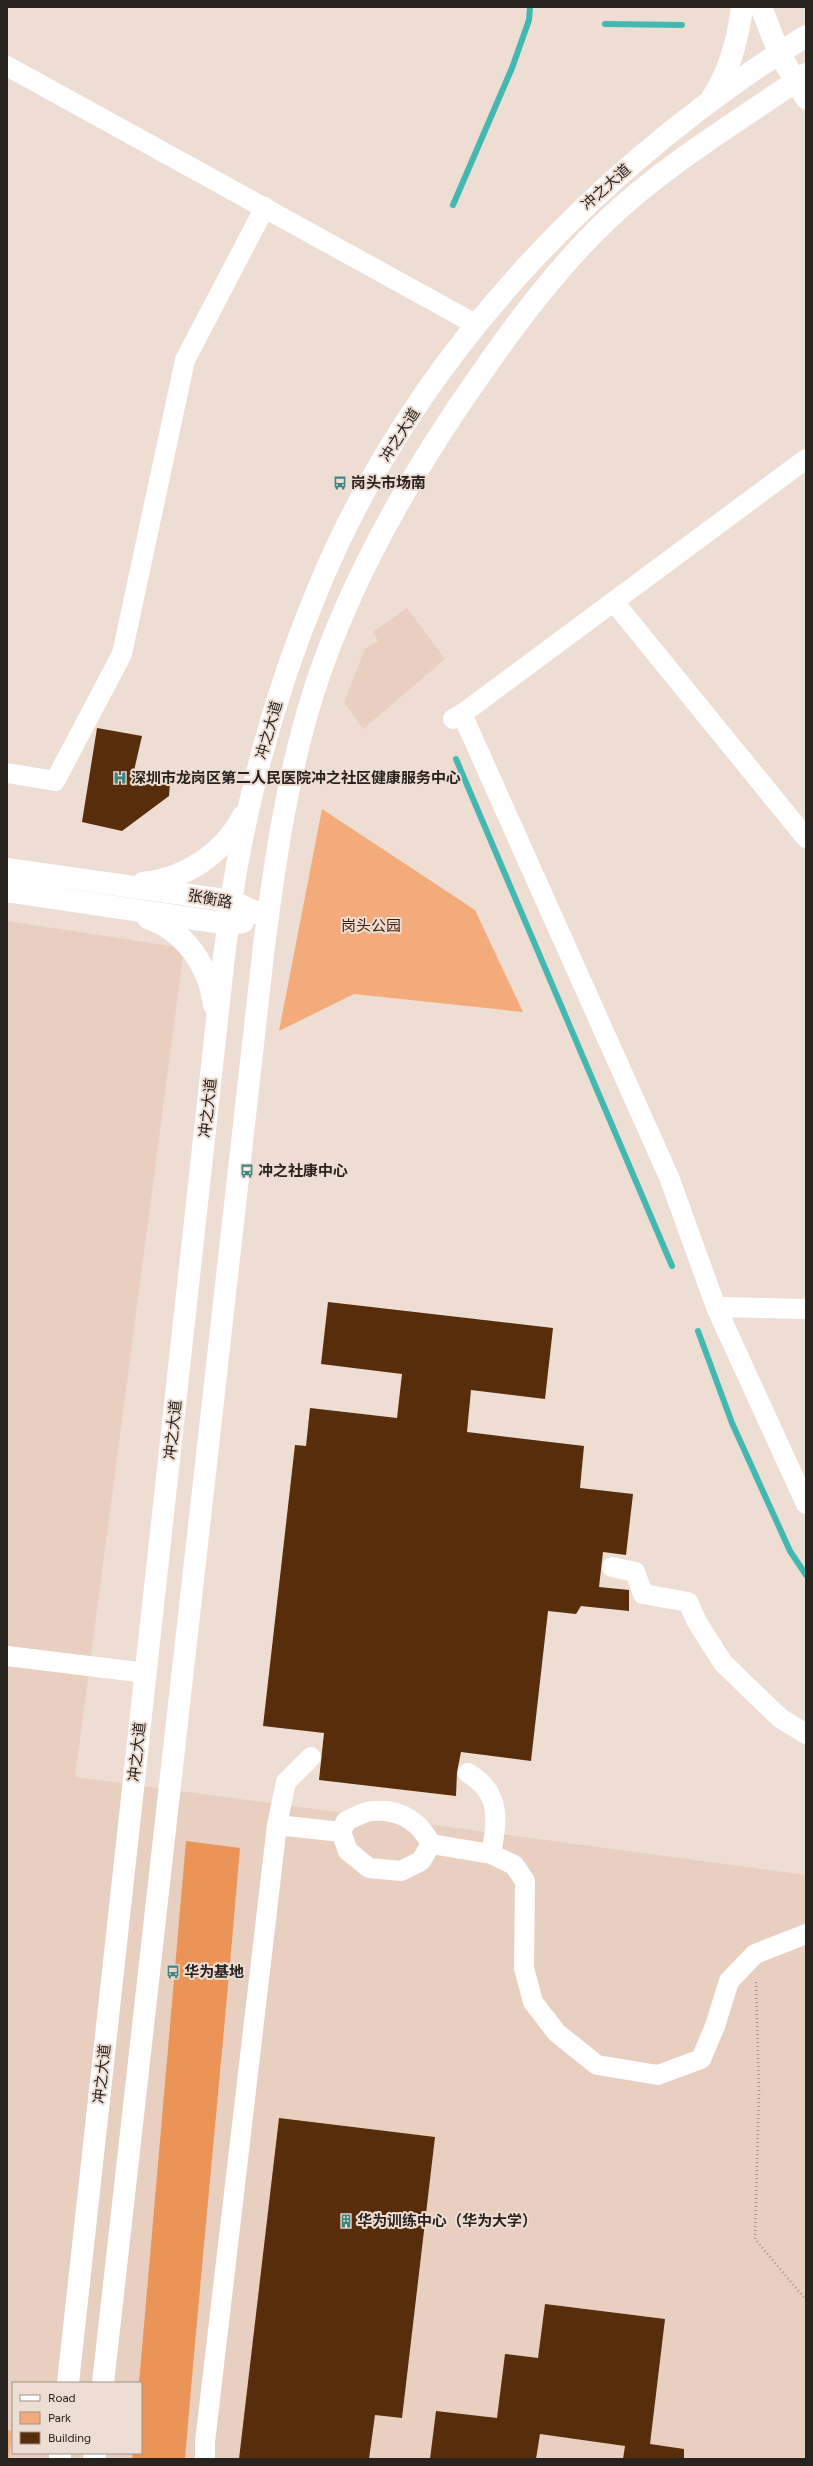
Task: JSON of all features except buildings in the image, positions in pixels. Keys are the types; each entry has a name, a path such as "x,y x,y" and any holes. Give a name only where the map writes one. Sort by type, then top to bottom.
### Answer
{"main road":[{"path":"709,104 722,83 732,59 742,7"},
{"path":"760,7 779,53 803,85"},
{"name":"冲之大道","path":"68,2382 229,924 238,858 250,801 269,728 292,656 318,588 344,532 376,472 409,419 478,325 520,272 568,222 615,178 709,104 779,53 806,36"},
{"name":"冲之大道","path":"103,2382 268,918 285,806 314,693 358,580 388,521 426,455 508,335 555,276 607,220 668,167 803,85"},
{"path":"122,885 160,882 187,872 208,858 230,835 250,801"},
{"name":"张衡路","path":"7,869 232,901 268,918"},
{"name":"张衡路","path":"7,891 229,924 268,918"},
{"path":"120,908 151,919 173,930 193,950 206,973 213,995 217,1027"}],"street":[{"path":"7,66 478,325"},
{"path":"7,774 55,780 122,654 185,360 265,207"},
{"path":"806,459 458,717 669,1177 716,1307 806,1504"},
{"path":"614,602 806,838"},
{"path":"716,1307 806,1309"},
{"path":"612,1567 635,1572 643,1594 688,1602 697,1622 723,1663 780,1718 806,1734"},
{"path":"7,1656 146,1673"},
{"path":"205,2459 205,2442 277,1825 286,1782 311,1757"},
{"path":"468,1773 480,1780 492,1798 497,1822 491,1854"},
{"path":"372,1810 405,1815 424,1830 431,1844 421,1862 401,1871 369,1868 348,1851 341,1832 346,1821 372,1810"},
{"path":"277,1825 341,1832"},
{"path":"431,1844 491,1854 514,1864 525,1881 524,1968 533,2002 557,2033 598,2065 658,2075 701,2059 715,2026 729,1981 755,1954 806,1934"}],"path":[{"path":"755,1954 759,2091 755,2239 806,2300"}],"shaded area":[{"path":"407,608 445,659 363,729 344,702 365,649 378,641 373,632"},
{"path":"7,921 184,948 75,1777 806,1875 806,2459 7,2459"},
{"path":"186,1841 240,1848 185,2459 132,2459 133,2454 142,2454 142,2382 139,2382"}],"green space":[{"name":"岗头公园","path":"322,809 475,910 523,1012 354,994 279,1031"},
{"path":"7,2430 12,2431 9,2459 7,2459"}],"waterway":[{"path":"453,205 512,68 529,20 530,7"},
{"path":"605,24 682,25"},
{"path":"456,759 672,1266"},
{"path":"698,1331 732,1423 790,1551 806,1575"}],"place":[{"name":"岗头市场南","path":"340,483"},
{"name":"深圳市龙岗区第二人民医院冲之社区健康服务中心","path":"120,778"},
{"name":"冲之社康中心","path":"247,1171"},
{"name":"华为基地","path":"173,1972"},
{"name":"华为训练中心（华为大学）","path":"346,2221"}]}
